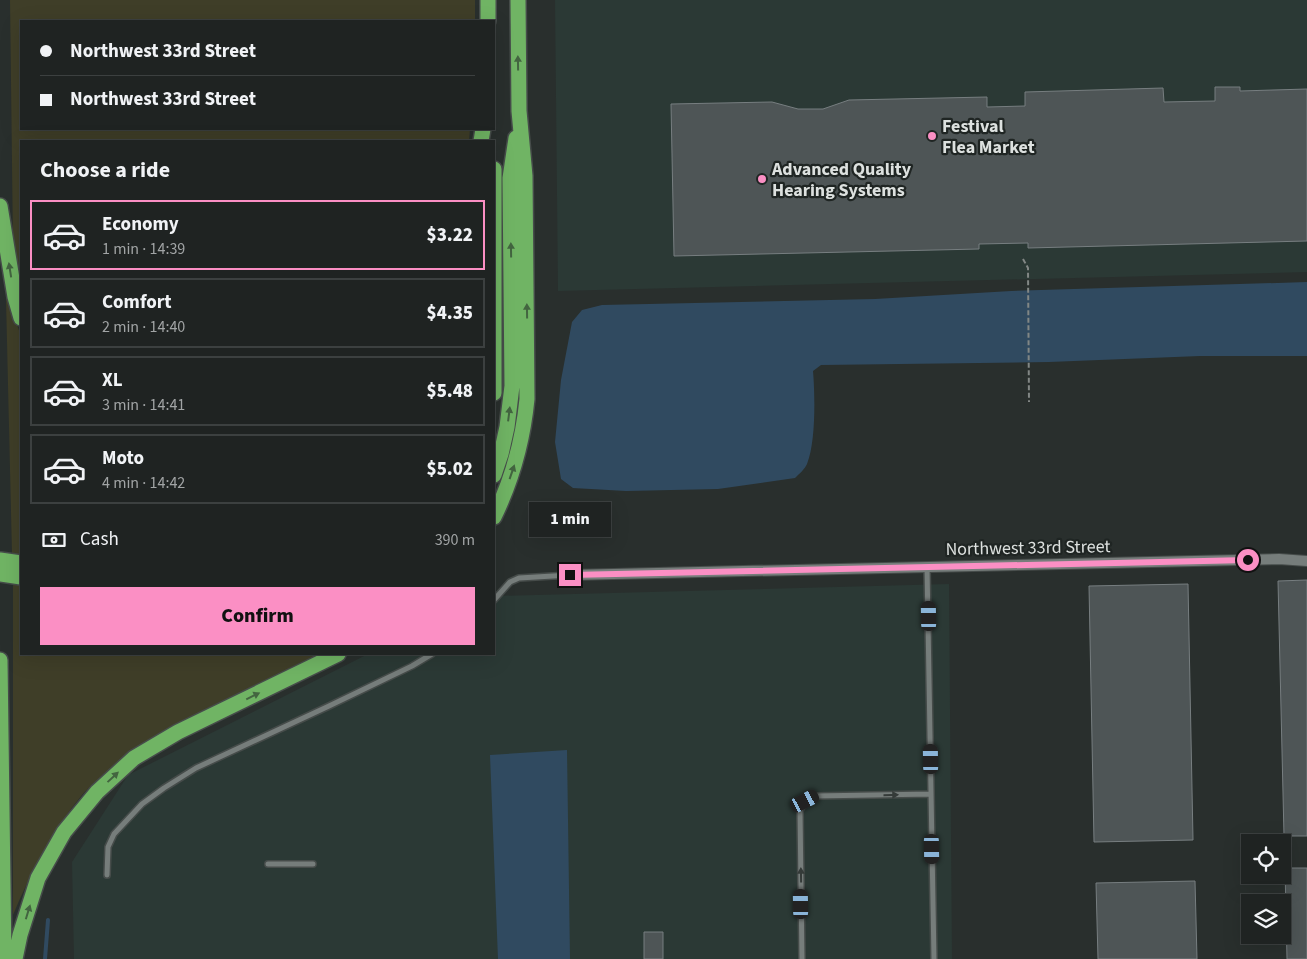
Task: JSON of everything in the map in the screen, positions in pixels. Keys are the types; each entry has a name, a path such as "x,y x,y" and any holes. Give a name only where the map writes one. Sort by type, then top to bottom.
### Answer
{"highway":[{"path":"488,0 488,20"},
{"path":"495,515 514,467 526,419 527,399 525,176 519,111 518,0"},
{"path":"495,472 507,426 512,386 510,178 519,111"},
{"path":"0,206 15,297 20,314"},
{"path":"0,560 20,563"},
{"path":"0,574 20,577"},
{"path":"15,959 38,878 64,832 96,792 134,758 178,732 336,655"},
{"path":"0,660 4,959"}],"street":[{"name":"Northwest 33rd Street","path":"570,575 927,566 1307,561"}],"lane":[{"path":"927,566 934,959"},
{"path":"495,599 510,582 519,578 570,575"},
{"path":"108,875 108,847 114,834 142,804 164,788 196,768 371,686 430,655"},
{"path":"802,959 800,811 805,801 815,796 931,794"},
{"path":"268,864 313,864"}],"path":[{"path":"1023,259 1028,268 1029,402"}],"shaded area":[{"path":"10,0 475,0 475,20 20,20 20,130 470,130 469,140 20,140 20,290 13,244"},
{"name":"Festival Flea Market","path":"555,0 1307,0 1307,272 558,291"},
{"path":"9,298 20,334 20,555 12,554 6,299"},
{"path":"13,582 20,583 20,655 322,655 138,748 116,764 88,788 61,823 27,883 13,915"},
{"path":"949,584 952,959 74,959 72,862 128,775 366,655 495,655 495,596"}],"water":[{"path":"1307,282 1307,356 1200,356 1049,362 821,365 813,371 814,418 810,455 806,466 795,478 718,489 626,491 573,488 561,479 555,442 561,380 572,322 582,310 602,305 875,299 1011,291"},
{"path":"567,750 570,959 498,959 490,755"}],"building":[{"path":"1215,87 1240,87 1240,91 1307,89 1307,241 1028,248 1028,243 979,244 979,249 674,256 671,104 772,102 798,109 823,109 849,100 987,97 987,107 1025,106 1025,92 1163,88 1164,102 1215,101"},
{"path":"1307,580 1307,836 1284,834 1278,581"},
{"path":"1188,584 1193,840 1094,842 1089,586"},
{"path":"1291,868 1307,868 1307,959 1287,959 1287,944 1291,944 1291,894 1286,894 1285,884 1291,884"},
{"path":"1195,881 1197,959 1098,959 1096,883"},
{"path":"644,932 663,932 663,959 644,959"}],"waterway":[{"path":"45,959 48,920"}],"place":[{"name":"Festival Flea Market","path":"932,136"},
{"name":"Advanced Quality Hearing Systems","path":"762,179"}],"route":[{"path":"570,575 1248,560"}]}
